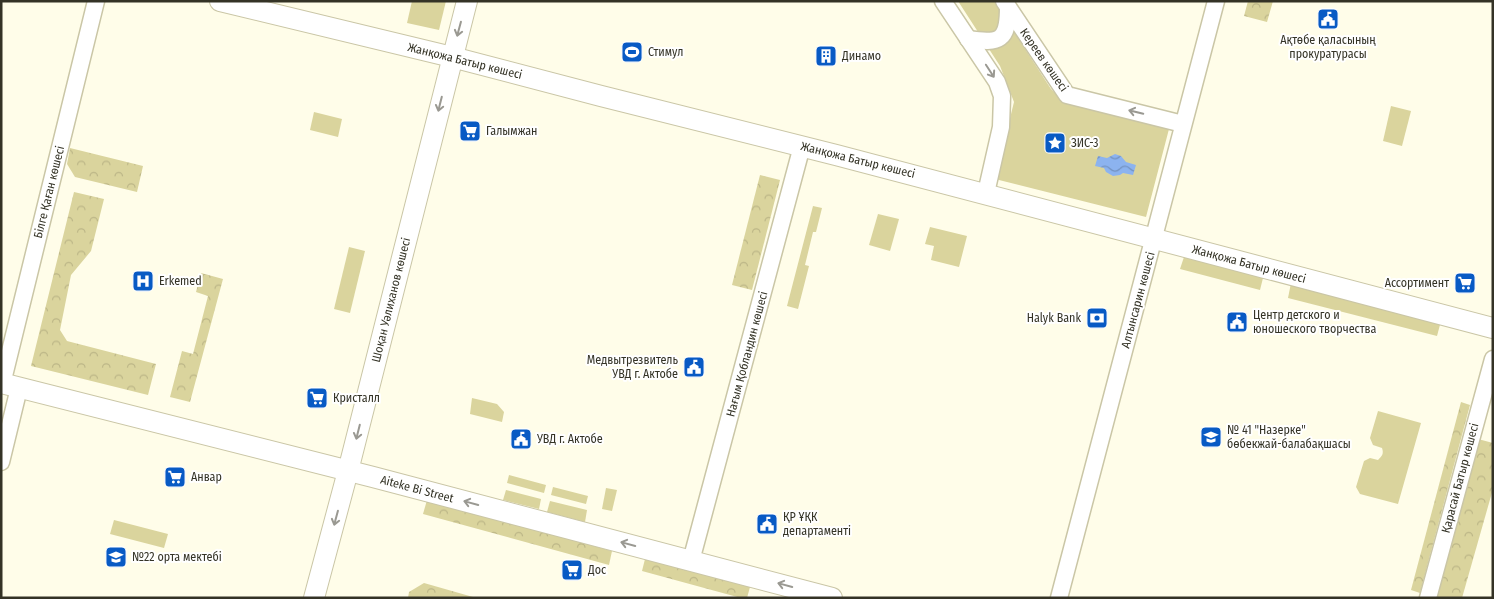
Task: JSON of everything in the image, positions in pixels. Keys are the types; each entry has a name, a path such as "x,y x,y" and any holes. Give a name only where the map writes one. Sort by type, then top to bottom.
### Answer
{"street":[{"name":"Білге Қаған көшесі","path":"1,462 7,385 96,1"},
{"name":"Жанқожа Батыр көшесі","path":"220,1 452,57 986,193 1493,328"},
{"name":"Шоқан Уәлиханов көшесі","path":"314,598 467,1"},
{"path":"943,1 997,82 1002,96 1001,127 986,193"},
{"name":"Алтынсарин көшесі","path":"1059,598 1216,1"},
{"path":"968,39 991,42 1000,38 1006,30 1008,23 1006,4"},
{"name":"Кереев көшесі","path":"1006,4 1067,95 1183,124"},
{"name":"Нағым Қобландин көшесі","path":"691,561 802,146"},
{"name":"Қарасай Батыр көшесі","path":"1428,598 1493,359"},
{"name":"Aiteke Bi Street","path":"7,385 348,471 832,598"}],"green space":[{"path":"412,1 446,1 439,30 407,23"},
{"path":"958,1 994,1 1051,89 1059,97 1169,129 1146,217 995,179 1014,102 1000,66"},
{"path":"1248,1 1273,1 1267,22 1244,16"},
{"path":"1391,106 1411,111 1402,146 1383,141"},
{"path":"314,112 342,119 338,137 310,130"},
{"path":"70,148 143,166 137,192 75,177 67,164"},
{"path":"760,175 780,180 752,290 732,285"},
{"path":"74,192 104,199 91,251 71,275 60,330 67,341 156,364 148,395 31,366"},
{"path":"813,206 822,208 816,232 813,232 805,265 809,266 798,309 787,306"},
{"path":"878,214 899,219 890,251 869,245"},
{"path":"930,227 967,236 959,267 931,260 934,246 925,244"},
{"path":"349,247 365,251 350,313 334,309"},
{"path":"1184,257 1263,278 1260,290 1180,269"},
{"path":"201,273 223,279 190,402 170,397 182,351 193,354 208,296 196,292"},
{"path":"1291,283 1441,321 1437,336 1288,298"},
{"path":"472,398 497,404 504,412 502,422 470,414"},
{"path":"1461,402 1470,405 1420,593 1411,590"},
{"path":"1378,411 1421,423 1398,504 1360,494 1356,487 1364,461 1370,458 1378,460 1383,453 1382,448 1373,445 1370,438"},
{"path":"1478,439 1493,443 1493,489 1462,598 1433,598"},
{"path":"509,475 546,485 544,493 507,483"},
{"path":"553,487 588,496 586,504 551,495"},
{"path":"606,488 617,490 612,511 602,509"},
{"path":"506,490 541,499 539,509 503,500"},
{"path":"427,500 612,551 609,565 423,514"},
{"path":"550,501 587,510 585,522 547,512"},
{"path":"114,520 168,534 164,548 110,534"},
{"path":"645,559 750,587 747,598 642,571"},
{"path":"424,583 473,598 408,598 409,592"}],"water":[{"path":"1115,154 1121,156 1126,162 1136,165 1133,175 1123,173 1113,176 1106,172 1104,168 1095,166 1098,156 1107,158"}],"place":[{"name":"Ақтөбе қаласының прокуратурасы","path":"1328,19"},
{"name":"Стимул","path":"632,52"},
{"name":"Динамо","path":"826,56"},
{"name":"Галымжан","path":"470,131"},
{"name":"ЗИС-3","path":"1055,143"},
{"name":"Erkemed","path":"143,281"},
{"name":"Ассортимент","path":"1465,283"},
{"name":"Halyk Bank","path":"1097,318"},
{"name":"Центр детского и юношеского творчества","path":"1237,322"},
{"name":"Медвытрезвитель УВД г. Актобе","path":"694,367"},
{"name":"Кристалл","path":"317,398"},
{"name":"№ 41 \"Назерке\" бөбекжай-балабақшасы","path":"1211,437"},
{"name":"УВД г. Актобе","path":"521,439"},
{"name":"Анвар","path":"175,477"},
{"name":"ҚР ҰҚК департаменті","path":"767,524"},
{"name":"№22 орта мектебі","path":"116,557"},
{"name":"Дос","path":"572,570"}]}
